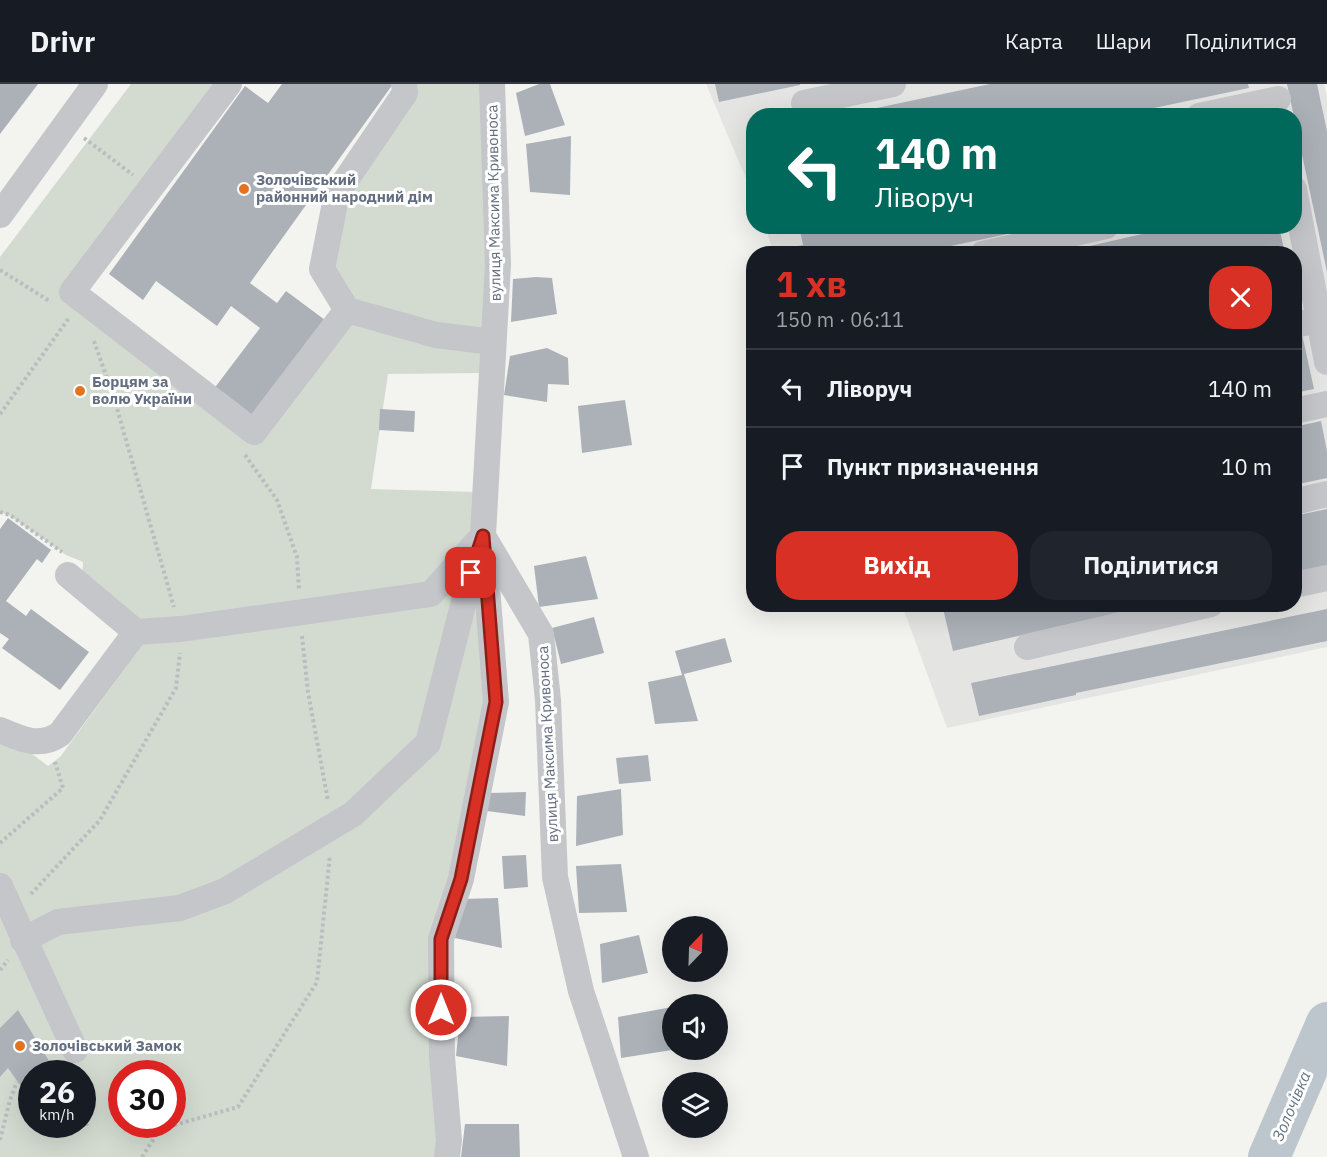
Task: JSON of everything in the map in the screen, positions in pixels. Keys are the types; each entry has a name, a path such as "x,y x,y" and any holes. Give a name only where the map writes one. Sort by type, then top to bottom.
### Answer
{"street":[{"path":"0,215 95,84"},
{"path":"229,84 72,292 82,302 254,432 347,310"},
{"path":"404,84 405,93 337,193 322,269 347,310 436,335 493,342"},
{"name":"вулиця Максима Кривоноса","path":"492,84 498,264 483,536 541,634 548,700 555,877 581,991 636,1157"},
{"path":"804,103 893,84"},
{"path":"1238,108 1278,100"},
{"path":"1018,246 1071,234"},
{"path":"1302,271 1307,322 1327,362"},
{"path":"1302,409 1327,404"},
{"path":"1302,500 1327,495"},
{"path":"68,575 136,632 152,633 431,594 483,536"},
{"path":"23,940 58,922 180,908 225,891 353,814 428,742 483,536"},
{"path":"447,1157 449,1140 442,1057 441,939 461,879 496,702 483,536"},
{"path":"1302,583 1327,578"},
{"path":"1027,647 1177,612"},
{"path":"0,730 36,743 49,742 60,734 136,632"},
{"path":"0,886 14,912 23,940 75,1050"}],"path":[{"path":"66,125 151,187"},
{"path":"0,270 64,309 82,302"},
{"path":"0,414 82,302"},
{"path":"142,1157 160,1129 238,1107 316,982 333,826 308,692 297,557 277,500 241,448"},
{"path":"0,512 10,515 66,555 68,575"},
{"path":"0,843 63,788 49,742"},
{"path":"0,1140 17,1082"}],"shaded area":[{"path":"131,84 229,84 72,292 206,396 347,310 322,269 337,193 404,84 482,84 488,261 480,373 388,374 371,489 477,492 496,702 441,939 447,1157 0,1157 0,730 48,766 60,757 151,633 82,581 83,562 66,555 10,516 0,512 0,257"},
{"path":"706,84 1324,84 1327,97 1327,647 947,728 905,612 1302,612 1302,246 772,246 767,234 1302,234 1302,108 746,108 746,178"}],"building":[{"path":"0,84 38,84 0,134"},
{"name":"Золочівський районний народний дім","path":"282,84 393,84 250,283 277,303 286,291 325,320 251,420 213,390 260,328 231,306 217,326 156,281 143,300 109,274 245,86 268,103"},
{"path":"539,84 550,84 565,125 525,136 516,93"},
{"path":"715,84 800,84 800,85 719,102"},
{"path":"990,84 1248,84 1249,88 1154,108 877,108"},
{"path":"1287,84 1317,84 1327,131 1327,272 1302,154 1302,108 1292,108"},
{"path":"571,136 570,195 530,192 526,144"},
{"path":"801,234 1008,234 951,246 798,246 803,245"},
{"path":"1142,234 1281,234 1283,246 1090,246"},
{"path":"552,278 557,314 511,322 513,279"},
{"path":"1302,334 1314,389 1302,391"},
{"path":"547,348 568,358 569,385 548,384 547,402 504,395 510,356"},
{"path":"625,400 632,445 582,453 578,406"},
{"path":"380,409 415,411 414,432 379,430"},
{"path":"1321,421 1327,451 1327,478 1302,483 1302,425"},
{"path":"1327,509 1327,566 1302,572 1302,514"},
{"path":"8,518 51,550 42,563 37,559 6,601 26,616 31,609 89,652 60,690 2,648 9,639 0,633 0,529"},
{"path":"586,556 598,599 539,607 534,566"},
{"path":"1327,609 1327,641 1076,693 1076,695 979,716 971,683"},
{"path":"944,612 1123,612 953,651"},
{"path":"594,617 604,653 561,664 552,628"},
{"path":"725,638 732,662 684,674 698,721 655,724 648,682 682,675 675,651"},
{"path":"648,755 651,781 619,784 616,758"},
{"path":"621,789 623,835 576,846 577,796"},
{"path":"526,792 525,816 487,811 489,793"},
{"path":"526,855 528,887 504,889 502,856"},
{"path":"621,864 627,912 579,913 576,866"},
{"path":"498,898 502,948 455,938 460,899"},
{"path":"639,935 648,973 602,983 600,944"},
{"path":"662,1009 662,1052 621,1058 618,1017"},
{"name":"Золочівський Замок","path":"18,1010 48,1060 18,1060 18,1082 8,1068 0,1077 0,1028"},
{"path":"509,1016 507,1066 456,1056 460,1017"},
{"path":"465,1124 519,1124 520,1157 461,1157"}],"waterway":[{"name":"Золочівка","path":"1269,1157 1327,1023"}],"place":[{"name":"Золочівський районний народний дім","path":"244,189"},
{"name":"Борцям за волю України","path":"80,391"},
{"name":"Золочівський Замок","path":"20,1046"}],"route":[{"path":"441,1010 441,939 461,879 496,702 483,536 471,573"}]}
